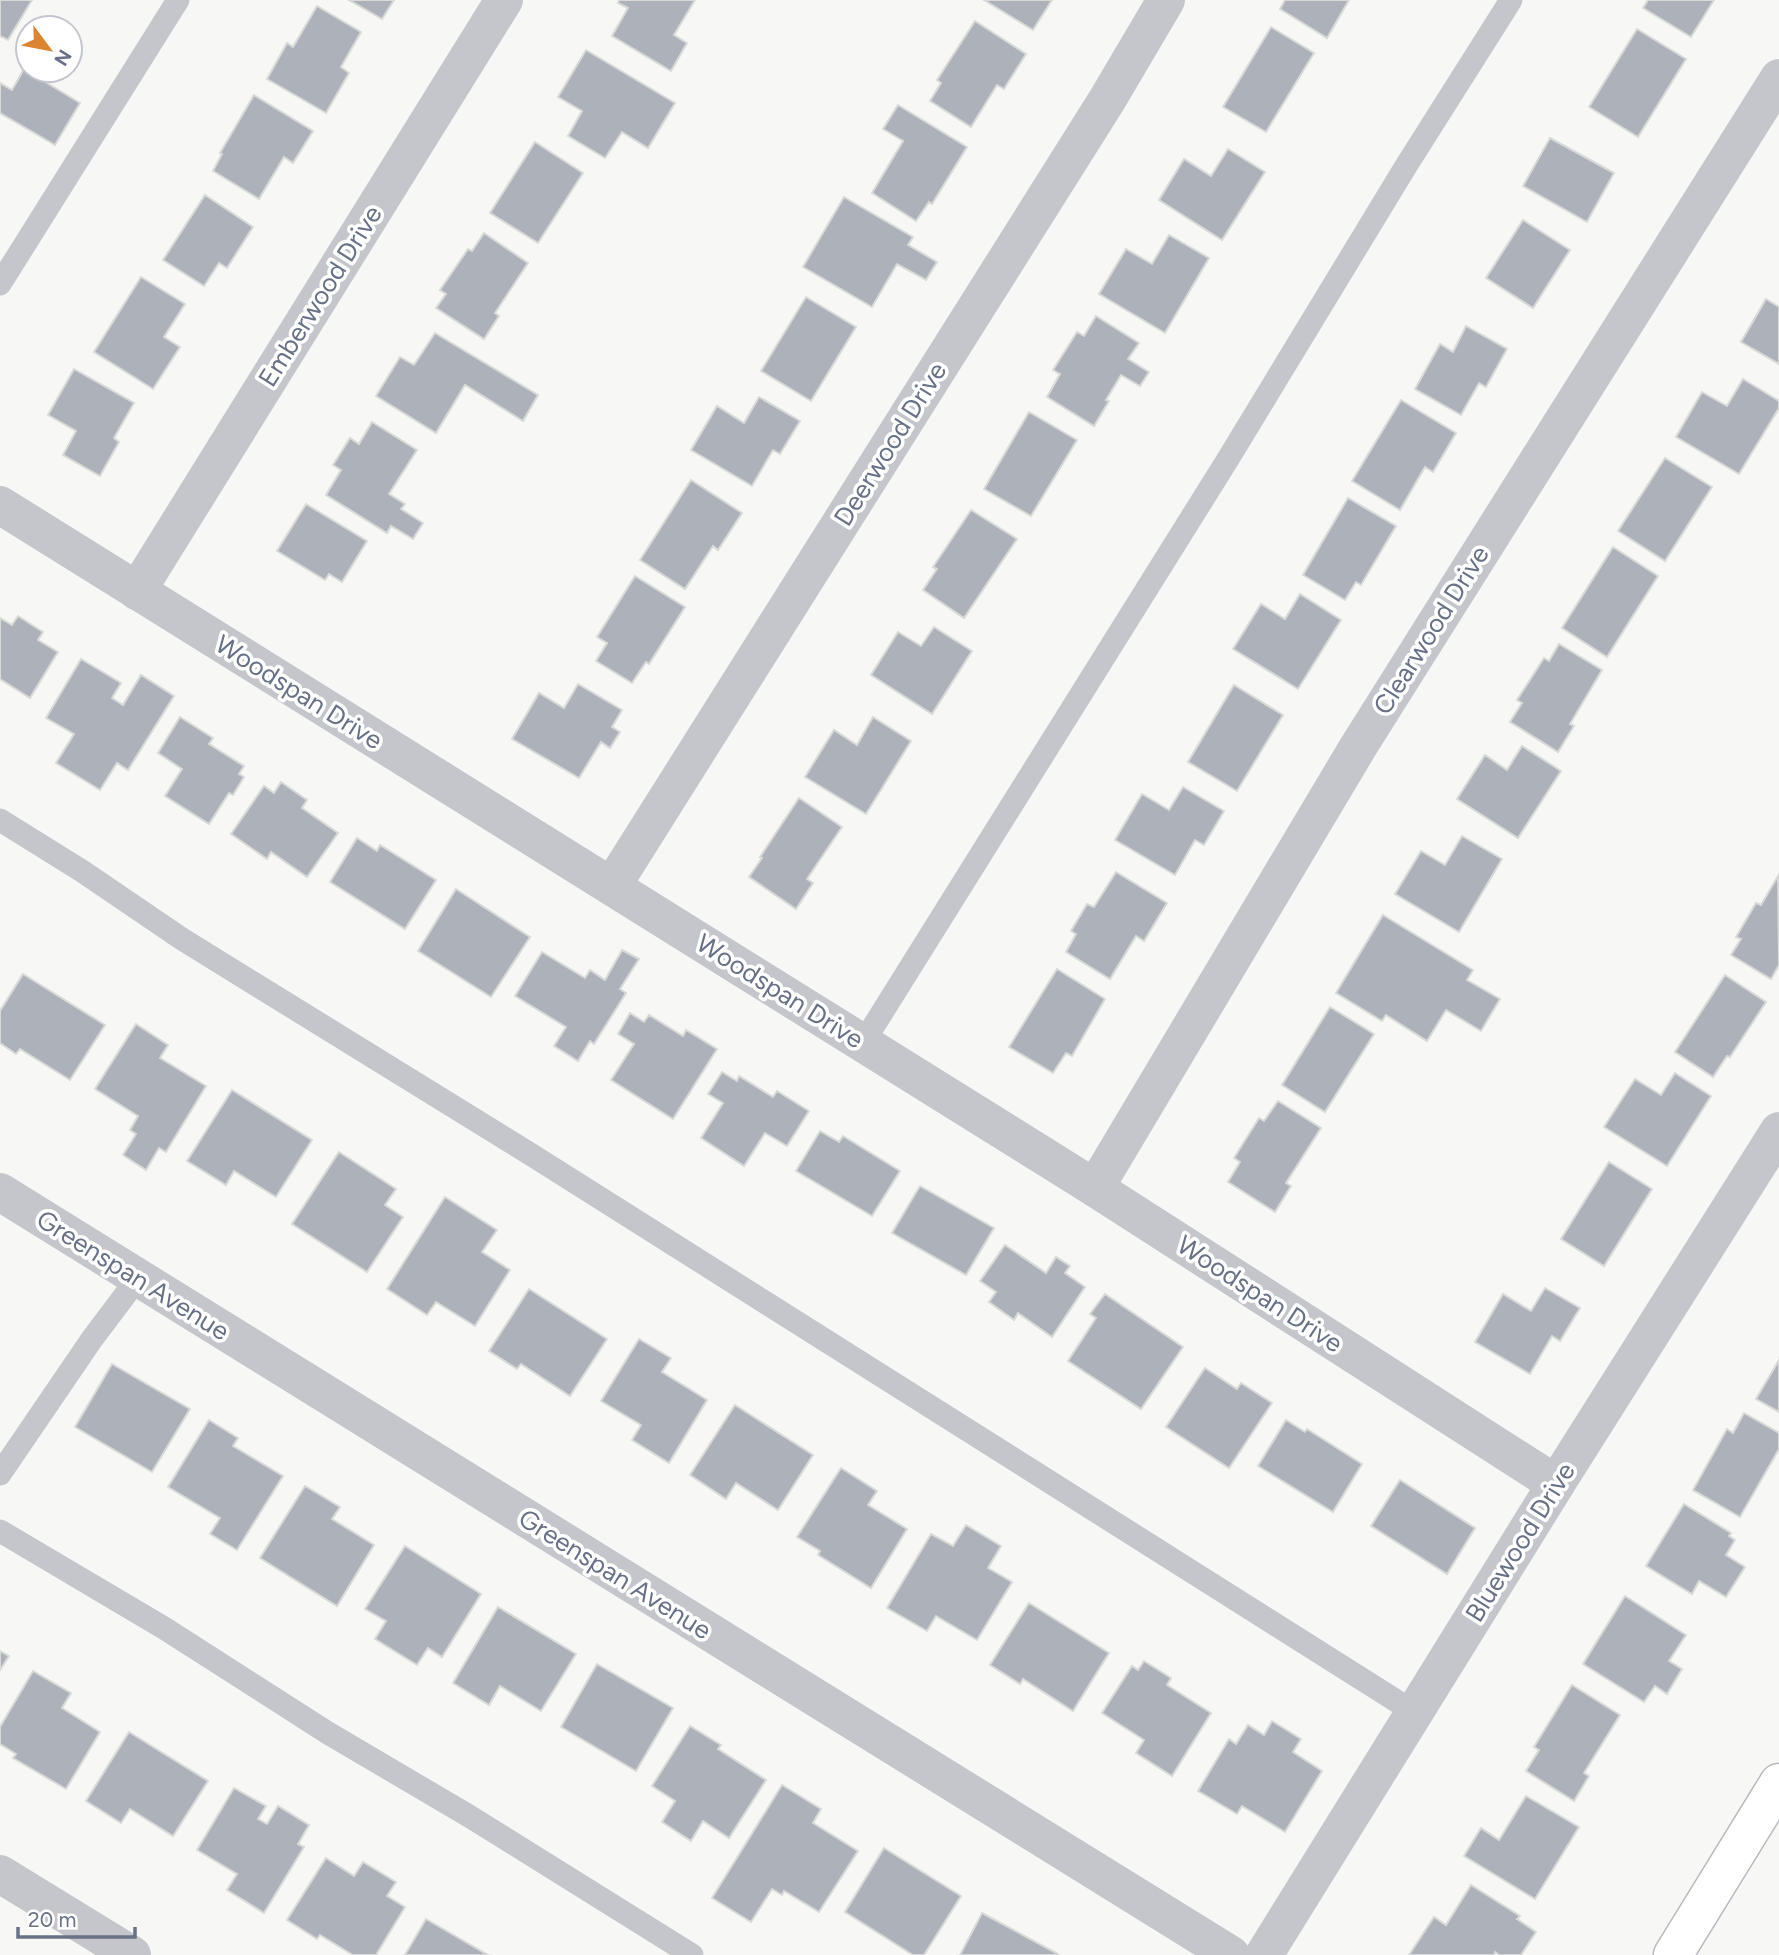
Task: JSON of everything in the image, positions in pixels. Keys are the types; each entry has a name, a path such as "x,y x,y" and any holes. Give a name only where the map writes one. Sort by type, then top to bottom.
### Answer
{"main road":[{"path":"1674,1955 1779,1783"}],"street":[{"name":"Emberwood Drive","path":"137,591 504,0"},
{"name":"Deerwood Drive","path":"612,886 1107,100 1166,0"},
{"name":"Clearwood Drive","path":"1096,1188 1358,747 1779,78"},
{"name":"Woodspan Drive","path":"0,505 1096,1188 1556,1484"},
{"name":"Bluewood Drive","path":"1264,1955 1779,1131"},
{"name":"Greenspan Avenue","path":"0,1192 1231,1955"},
{"path":"0,1874 132,1955"}],"lane":[{"path":"0,284 178,0"},
{"path":"863,1043 1228,460 1406,166 1511,0"},
{"path":"0,820 82,871 182,939 546,1164 1414,1712"},
{"path":"0,1474 92,1339 138,1278"},
{"path":"0,1531 152,1621 328,1733 469,1816 692,1955"}],"building":[{"path":"0,0 32,0 24,14 14,14 14,30 8,40 0,36"},
{"path":"349,0 394,0 382,19"},
{"path":"619,0 695,0 674,35 687,43 671,71 612,36 628,8 618,3"},
{"path":"984,0 1052,0 1033,30"},
{"path":"1285,0 1349,0 1327,38 1280,9"},
{"path":"1648,0 1714,0 1691,37 1643,8"},
{"path":"317,6 361,32 341,67 349,73 326,113 267,79 287,43 293,47"},
{"path":"975,21 1026,54 1004,89 997,85 971,127 930,101 941,83 937,80"},
{"path":"1271,27 1314,53 1266,132 1223,107"},
{"path":"1637,29 1686,59 1638,137 1589,107"},
{"path":"586,50 675,103 648,148 622,132 605,158 568,136 582,111 558,97"},
{"path":"0,83 12,90 15,84 49,84 80,103 55,145 0,113"},
{"path":"254,95 313,131 293,163 284,157 259,199 213,171 222,154 220,153"},
{"path":"898,105 967,147 932,204 929,202 916,221 872,193 903,141 883,129"},
{"path":"1550,138 1614,173 1587,222 1523,186"},
{"path":"535,142 583,173 538,243 490,213"},
{"path":"1228,149 1265,172 1222,240 1159,200 1184,159 1211,176"},
{"path":"205,195 253,227 227,268 219,263 204,286 163,260"},
{"path":"844,197 913,237 908,245 937,262 926,280 897,264 872,307 803,267"},
{"path":"1523,220 1570,250 1533,308 1486,278"},
{"path":"484,233 528,263 495,313 499,316 484,339 436,308 446,294 440,290 468,249 472,251"},
{"path":"1169,235 1209,258 1165,333 1099,294 1126,249 1152,264"},
{"path":"141,277 185,304 164,337 180,347 153,389 94,352"},
{"path":"806,297 856,327 811,401 761,371"},
{"path":"1766,299 1779,307 1779,364 1741,342"},
{"path":"1096,316 1139,343 1128,359 1149,372 1140,386 1121,375 1094,426 1047,397 1060,374 1053,370 1077,332 1084,336"},
{"path":"1466,326 1507,349 1486,387 1479,383 1461,415 1415,389 1440,344 1453,352"},
{"path":"435,333 538,395 523,421 465,385 436,433 376,396 400,357 414,365"},
{"path":"74,369 134,403 114,438 119,442 100,476 63,455 76,431 48,415"},
{"path":"1743,379 1779,401 1779,408 1739,474 1676,437 1702,392 1727,406"},
{"path":"759,397 800,421 780,454 773,450 752,486 691,450 717,406 744,423"},
{"path":"1401,400 1456,433 1433,472 1425,467 1400,510 1352,481"},
{"path":"1029,412 1077,440 1031,516 984,489"},
{"path":"372,422 417,450 389,494 405,504 401,509 423,523 413,539 391,526 387,533 326,495 341,470 333,465 350,438 359,444"},
{"path":"1665,458 1712,487 1665,561 1618,531"},
{"path":"691,480 742,513 718,550 713,546 685,589 640,560"},
{"path":"1348,498 1396,526 1361,585 1356,582 1345,600 1303,575"},
{"path":"306,504 367,541 342,582 329,574 325,580 277,551"},
{"path":"971,510 1017,539 964,618 923,590 937,569 933,567"},
{"path":"1613,547 1658,576 1607,657 1562,628"},
{"path":"635,576 685,607 649,664 646,662 632,683 596,661 607,643 597,637"},
{"path":"1300,594 1341,620 1298,689 1233,649 1261,604 1285,619"},
{"path":"18,616 43,632 38,640 58,652 30,698 0,679 0,618 12,625"},
{"path":"934,627 972,651 932,714 871,675 898,632 921,646"},
{"path":"1559,644 1602,670 1570,724 1574,726 1558,752 1510,722 1522,703 1517,700 1544,658 1549,661"},
{"path":"81,659 121,683 112,698 123,705 141,675 174,696 128,770 117,763 100,790 56,763 74,734 46,718"},
{"path":"578,684 622,710 612,727 620,732 610,748 601,742 579,778 512,739 539,693 564,708"},
{"path":"1234,685 1283,715 1237,791 1188,762"},
{"path":"180,717 213,738 209,744 244,766 239,774 244,777 233,795 229,793 209,824 165,796 182,769 158,753"},
{"path":"873,717 911,741 866,814 805,777 834,730 857,745"},
{"path":"1522,746 1561,771 1518,838 1457,799 1485,755 1507,770"},
{"path":"281,782 307,800 302,808 338,833 307,877 271,852 267,859 231,834 264,786 274,793"},
{"path":"1183,787 1224,811 1204,845 1195,840 1175,875 1115,840 1142,794 1169,810"},
{"path":"799,798 842,827 807,879 813,883 796,909 749,877"},
{"path":"1462,836 1502,859 1459,932 1395,894 1421,851 1445,865"},
{"path":"357,838 377,851 380,845 436,880 405,929 330,882"},
{"path":"1116,872 1167,903 1144,941 1136,936 1110,979 1066,952 1076,934 1071,931 1087,904 1094,907"},
{"path":"1778,876 1779,965 1771,979 1731,955 1741,939 1736,937 1756,903 1761,905"},
{"path":"456,889 530,937 491,997 418,951"},
{"path":"1383,915 1473,970 1467,980 1500,999 1481,1031 1446,1010 1427,1041 1386,1015 1382,1021 1336,993"},
{"path":"622,950 639,959 620,989 626,993 594,1044 590,1041 578,1061 554,1046 566,1027 515,996 542,952 585,978 590,970 605,980"},
{"path":"1057,969 1105,999 1072,1056 1066,1053 1053,1073 1009,1047"},
{"path":"23,974 105,1025 70,1080 20,1049 16,1054 0,1043 0,1011"},
{"path":"1725,975 1766,1002 1730,1057 1727,1056 1713,1077 1675,1052"},
{"path":"1330,1007 1374,1034 1325,1112 1282,1085"},
{"path":"630,1013 644,1022 649,1015 683,1036 686,1030 717,1049 673,1119 611,1080 634,1044 618,1034"},
{"path":"136,1024 168,1045 160,1058 206,1086 166,1152 159,1148 146,1170 123,1155 136,1134 130,1130 138,1116 95,1089"},
{"path":"722,1072 737,1081 739,1076 773,1097 777,1091 809,1111 787,1146 765,1133 744,1166 701,1138 723,1103 708,1094"},
{"path":"1675,1073 1711,1096 1667,1166 1604,1127 1635,1079 1661,1095"},
{"path":"232,1090 312,1140 276,1197 234,1171 226,1185 187,1161"},
{"path":"1278,1101 1321,1128 1286,1183 1291,1186 1275,1212 1228,1182 1240,1162 1234,1158 1259,1118 1264,1121"},
{"path":"820,1131 839,1142 843,1136 900,1171 872,1216 796,1171"},
{"path":"339,1152 396,1189 385,1205 403,1217 367,1272 292,1224"},
{"path":"1609,1162 1652,1189 1604,1266 1561,1239"},
{"path":"920,1186 994,1228 966,1275 892,1233"},
{"path":"445,1197 497,1230 482,1252 510,1270 475,1326 436,1302 427,1315 387,1289"},
{"path":"1005,1245 1046,1273 1056,1257 1070,1266 1065,1273 1085,1287 1052,1337 1018,1313 1014,1320 989,1302 996,1292 980,1281"},
{"path":"1545,1288 1580,1308 1560,1341 1552,1336 1530,1374 1475,1342 1503,1294 1531,1311"},
{"path":"529,1289 607,1339 570,1396 521,1364 517,1369 489,1351"},
{"path":"1105,1294 1183,1347 1141,1409 1068,1361 1096,1318 1090,1314"},
{"path":"639,1339 671,1358 662,1372 707,1400 669,1463 632,1440 641,1425 601,1401"},
{"path":"1779,1360 1779,1412 1756,1399"},
{"path":"112,1364 190,1409 152,1472 75,1427"},
{"path":"1205,1368 1237,1389 1241,1383 1272,1403 1229,1468 1166,1427"},
{"path":"735,1405 813,1455 778,1510 736,1483 726,1499 690,1475"},
{"path":"1744,1413 1779,1433 1779,1449 1740,1517 1693,1490 1727,1429 1733,1433"},
{"path":"209,1420 238,1438 233,1446 283,1476 237,1550 210,1534 220,1518 168,1487"},
{"path":"1286,1420 1305,1432 1307,1429 1362,1464 1333,1512 1258,1466"},
{"path":"841,1468 877,1491 868,1505 907,1529 871,1588 818,1555 820,1551 797,1537"},
{"path":"1400,1480 1475,1528 1447,1574 1371,1526"},
{"path":"305,1486 340,1507 332,1519 374,1545 337,1606 260,1558"},
{"path":"1684,1504 1731,1533 1729,1536 1735,1540 1726,1555 1745,1567 1726,1597 1699,1581 1692,1594 1646,1566"},
{"path":"966,1525 1001,1546 988,1568 1012,1582 977,1640 936,1616 927,1631 887,1608 931,1534 953,1546"},
{"path":"405,1546 481,1594 442,1657 428,1648 417,1665 375,1639 386,1621 365,1609"},
{"path":"1625,1596 1686,1635 1669,1661 1682,1669 1667,1694 1655,1686 1644,1702 1583,1664"},
{"path":"1029,1603 1109,1653 1073,1711 1023,1679 1020,1684 990,1665"},
{"path":"498,1607 576,1654 541,1711 500,1686 489,1705 453,1683"},
{"path":"0,1651 9,1656 0,1670"},
{"path":"1144,1661 1171,1678 1167,1685 1211,1713 1172,1776 1136,1753 1144,1740 1102,1713 1132,1666 1138,1670"},
{"path":"597,1664 673,1708 636,1771 561,1727"},
{"path":"33,1671 71,1693 62,1708 100,1732 66,1789 13,1758 16,1754 0,1744 0,1727"},
{"path":"1572,1685 1620,1715 1584,1773 1589,1776 1574,1801 1526,1771 1539,1750 1534,1747"},
{"path":"1272,1721 1301,1739 1293,1752 1322,1771 1285,1832 1242,1806 1237,1814 1198,1791 1229,1739 1236,1744 1248,1725 1264,1735"},
{"path":"690,1726 721,1745 718,1749 766,1780 729,1838 703,1821 691,1841 662,1822 675,1801 652,1786"},
{"path":"129,1732 208,1781 173,1836 130,1809 121,1823 86,1801"},
{"path":"782,1785 821,1809 813,1823 858,1851 819,1912 784,1891 782,1895 772,1889 751,1922 712,1898"},
{"path":"234,1788 266,1806 258,1819 267,1824 278,1806 309,1825 298,1844 304,1847 264,1913 227,1890 237,1874 197,1850"},
{"path":"1526,1796 1579,1827 1535,1899 1464,1856 1481,1828 1499,1840"},
{"path":"884,1848 961,1896 924,1955 913,1955 845,1912"},
{"path":"326,1858 354,1876 363,1862 396,1882 387,1896 405,1907 376,1955 353,1955 320,1935 317,1939 287,1920"},
{"path":"1471,1885 1520,1916 1517,1919 1536,1932 1521,1955 1499,1955 1495,1952 1494,1955 1409,1955 1434,1917 1446,1925"},
{"path":"982,1913 1058,1954 960,1955"},
{"path":"426,1919 488,1955 405,1955"}]}
